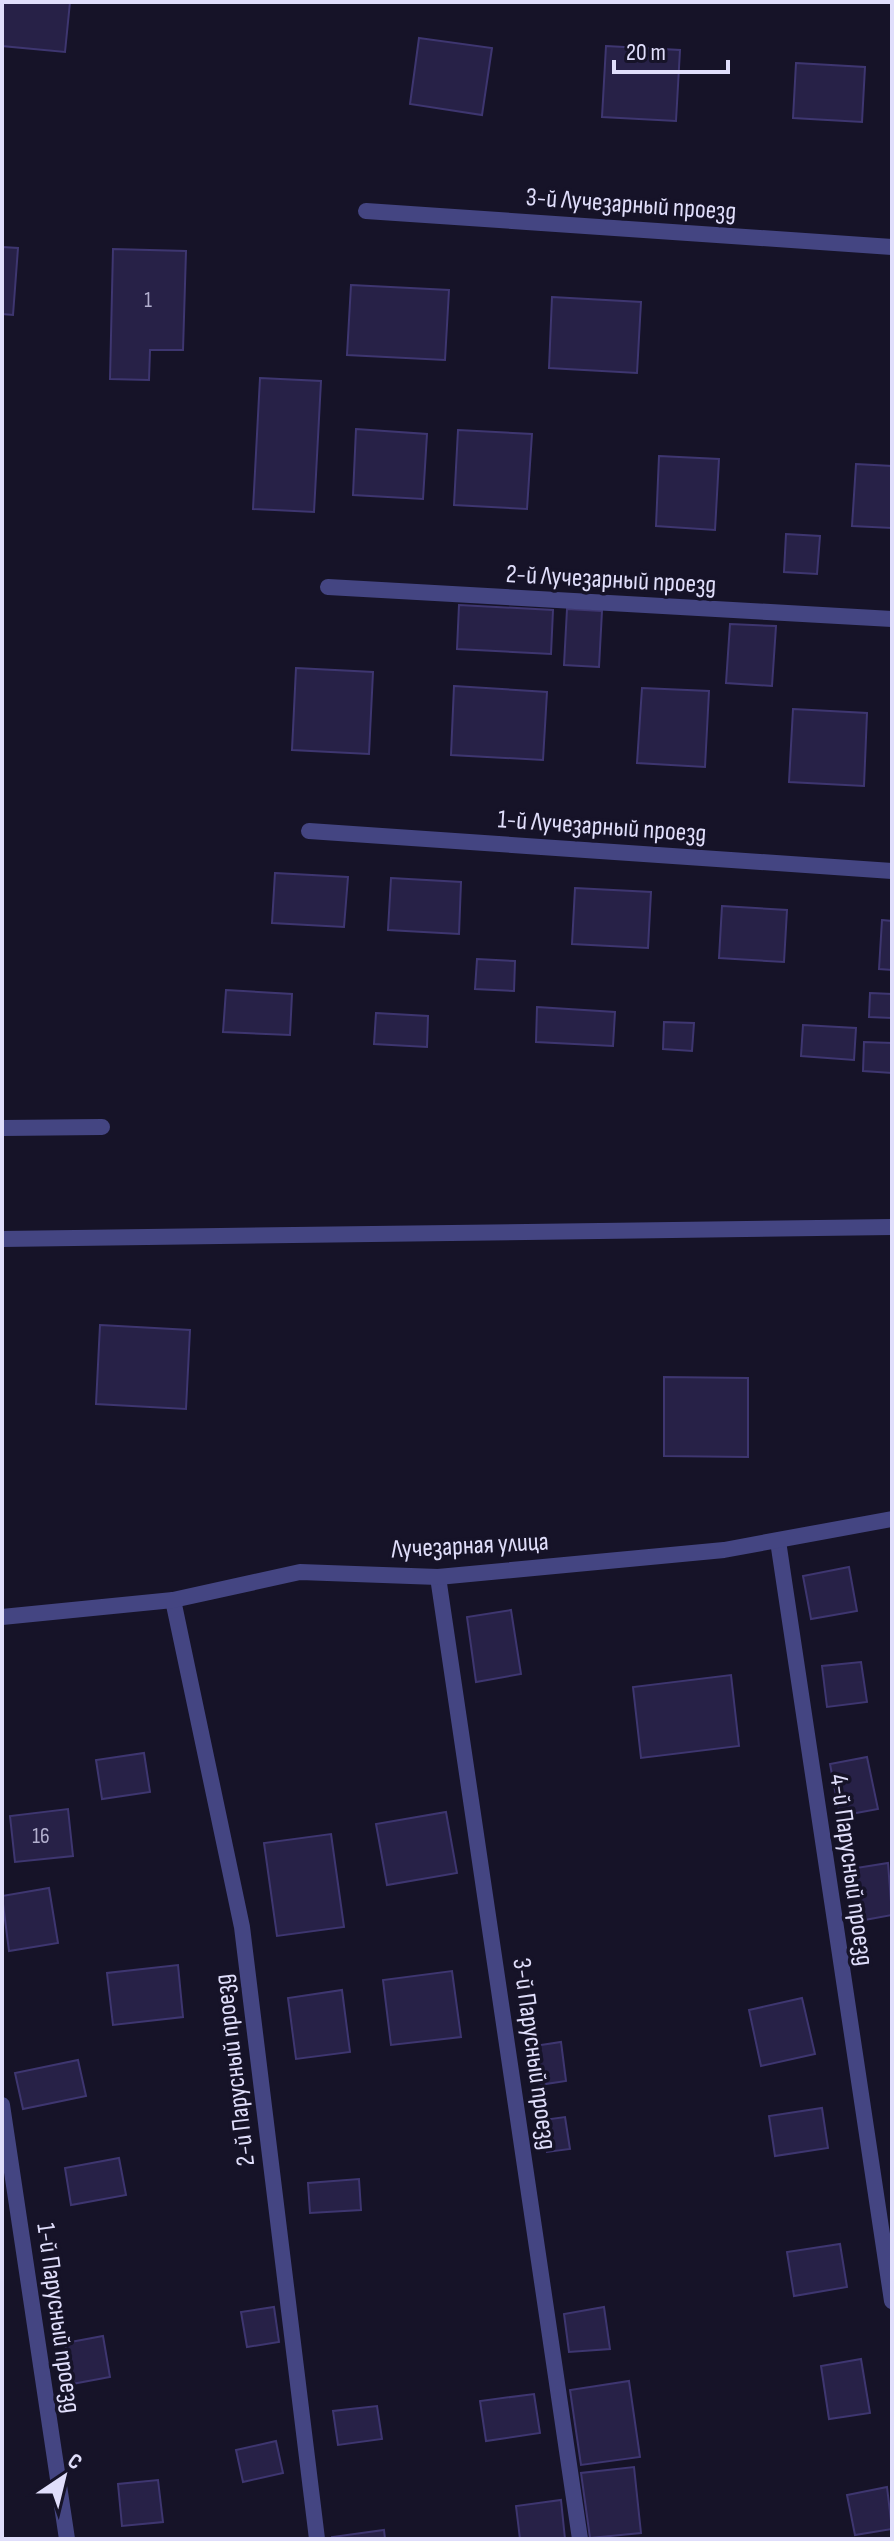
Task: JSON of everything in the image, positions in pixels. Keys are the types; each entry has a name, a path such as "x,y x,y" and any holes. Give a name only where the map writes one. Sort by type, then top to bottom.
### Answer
{"street":[{"name":"3-й Лучезарный проезд","path":"366,211 892,247"},
{"name":"2-й Лучезарный проезд","path":"328,587 892,619"},
{"name":"1-й Лучезарный проезд","path":"309,831 892,871"},
{"path":"2,1128 102,1127"},
{"path":"2,1239 892,1227"},
{"name":"Лучезарная улица","path":"2,1617 173,1600 300,1572 438,1577 724,1550 892,1519"},
{"name":"4-й Парусный проезд","path":"778,1541 892,2301"},
{"name":"3-й Парусный проезд","path":"438,1577 580,2539"},
{"name":"2-й Парусный проезд","path":"173,1600 242,1927 317,2539"},
{"name":"1-й Парусный проезд","path":"2,2105 67,2539"}],"building":[{"path":"2,2 70,2 65,52 2,46"},
{"path":"419,38 492,48 482,115 410,104"},
{"path":"606,46 680,50 676,121 602,117"},
{"path":"796,63 865,67 862,122 793,118"},
{"path":"2,247 18,248 13,315 2,314"},
{"path":"113,249 186,251 183,350 150,350 149,380 110,379"},
{"path":"351,285 449,290 445,360 347,355"},
{"path":"552,297 641,302 637,373 549,368"},
{"path":"260,378 321,381 314,512 253,509"},
{"path":"356,429 427,434 423,499 353,495"},
{"path":"458,430 532,434 527,509 454,505"},
{"path":"659,456 719,459 715,530 656,526"},
{"path":"856,464 892,466 892,528 852,526"},
{"path":"786,534 820,536 817,574 784,572"},
{"path":"459,605 553,610 551,654 457,649"},
{"path":"567,609 602,611 599,667 564,665"},
{"path":"730,624 776,626 772,686 726,683"},
{"path":"296,668 373,672 369,754 292,750"},
{"path":"454,686 547,692 543,760 451,755"},
{"path":"642,688 709,691 705,767 637,763"},
{"path":"793,709 867,713 864,786 789,782"},
{"path":"275,873 348,877 344,927 272,923"},
{"path":"391,878 461,882 459,934 388,930"},
{"path":"575,888 651,892 648,948 572,944"},
{"path":"722,906 787,910 784,962 719,958"},
{"path":"882,920 892,921 892,970 879,969"},
{"path":"477,959 515,961 514,991 475,989"},
{"path":"226,990 292,994 290,1035 223,1032"},
{"path":"870,993 892,994 892,1018 869,1017"},
{"path":"537,1007 615,1012 613,1046 536,1042"},
{"path":"376,1013 428,1016 427,1047 374,1044"},
{"path":"664,1022 694,1023 692,1051 663,1049"},
{"path":"803,1025 856,1028 854,1060 801,1056"},
{"path":"864,1042 892,1043 892,1073 863,1071"},
{"path":"100,1325 190,1330 186,1409 96,1404"},
{"path":"664,1377 748,1378 748,1457 664,1456"},
{"path":"849,1567 857,1611 811,1619 803,1576"},
{"path":"511,1610 521,1674 476,1682 467,1617"},
{"path":"861,1662 867,1702 827,1707 822,1666"},
{"path":"731,1675 739,1746 641,1758 633,1687"},
{"path":"144,1753 150,1792 102,1799 96,1760"},
{"path":"867,1757 878,1809 840,1816 830,1764"},
{"path":"68,1809 73,1856 15,1862 10,1816"},
{"path":"446,1812 457,1873 387,1885 376,1824"},
{"path":"331,1834 344,1927 277,1936 264,1843"},
{"path":"888,1863 892,1915 859,1921 850,1869"},
{"path":"49,1888 58,1943 9,1951 2,1896"},
{"path":"178,1965 183,2017 113,2025 107,1973"},
{"path":"452,1971 461,2037 391,2045 383,1980"},
{"path":"342,1990 350,2052 296,2059 288,1998"},
{"path":"802,1998 815,2054 761,2066 749,2010"},
{"path":"561,2042 566,2081 539,2085 534,2046"},
{"path":"78,2060 86,2096 23,2109 15,2073"},
{"path":"822,2108 828,2148 775,2156 769,2116"},
{"path":"565,2117 570,2149 547,2152 543,2120"},
{"path":"119,2158 126,2195 71,2205 65,2168"},
{"path":"359,2179 361,2210 310,2213 308,2183"},
{"path":"840,2244 847,2287 794,2296 787,2252"},
{"path":"274,2307 279,2342 247,2347 241,2312"},
{"path":"604,2307 610,2349 569,2352 564,2314"},
{"path":"103,2336 110,2377 72,2384 65,2343"},
{"path":"861,2359 870,2413 829,2419 821,2366"},
{"path":"629,2381 640,2457 581,2465 570,2390"},
{"path":"534,2394 540,2433 486,2441 480,2401"},
{"path":"377,2406 382,2439 338,2445 333,2411"},
{"path":"276,2441 283,2473 243,2482 236,2450"},
{"path":"634,2467 641,2533 590,2538 581,2473"},
{"path":"158,2480 163,2522 122,2526 118,2484"},
{"path":"887,2487 892,2529 855,2535 847,2495"},
{"path":"561,2500 565,2539 520,2539 516,2506"},
{"path":"384,2530 385,2539 332,2539 332,2537"}]}
